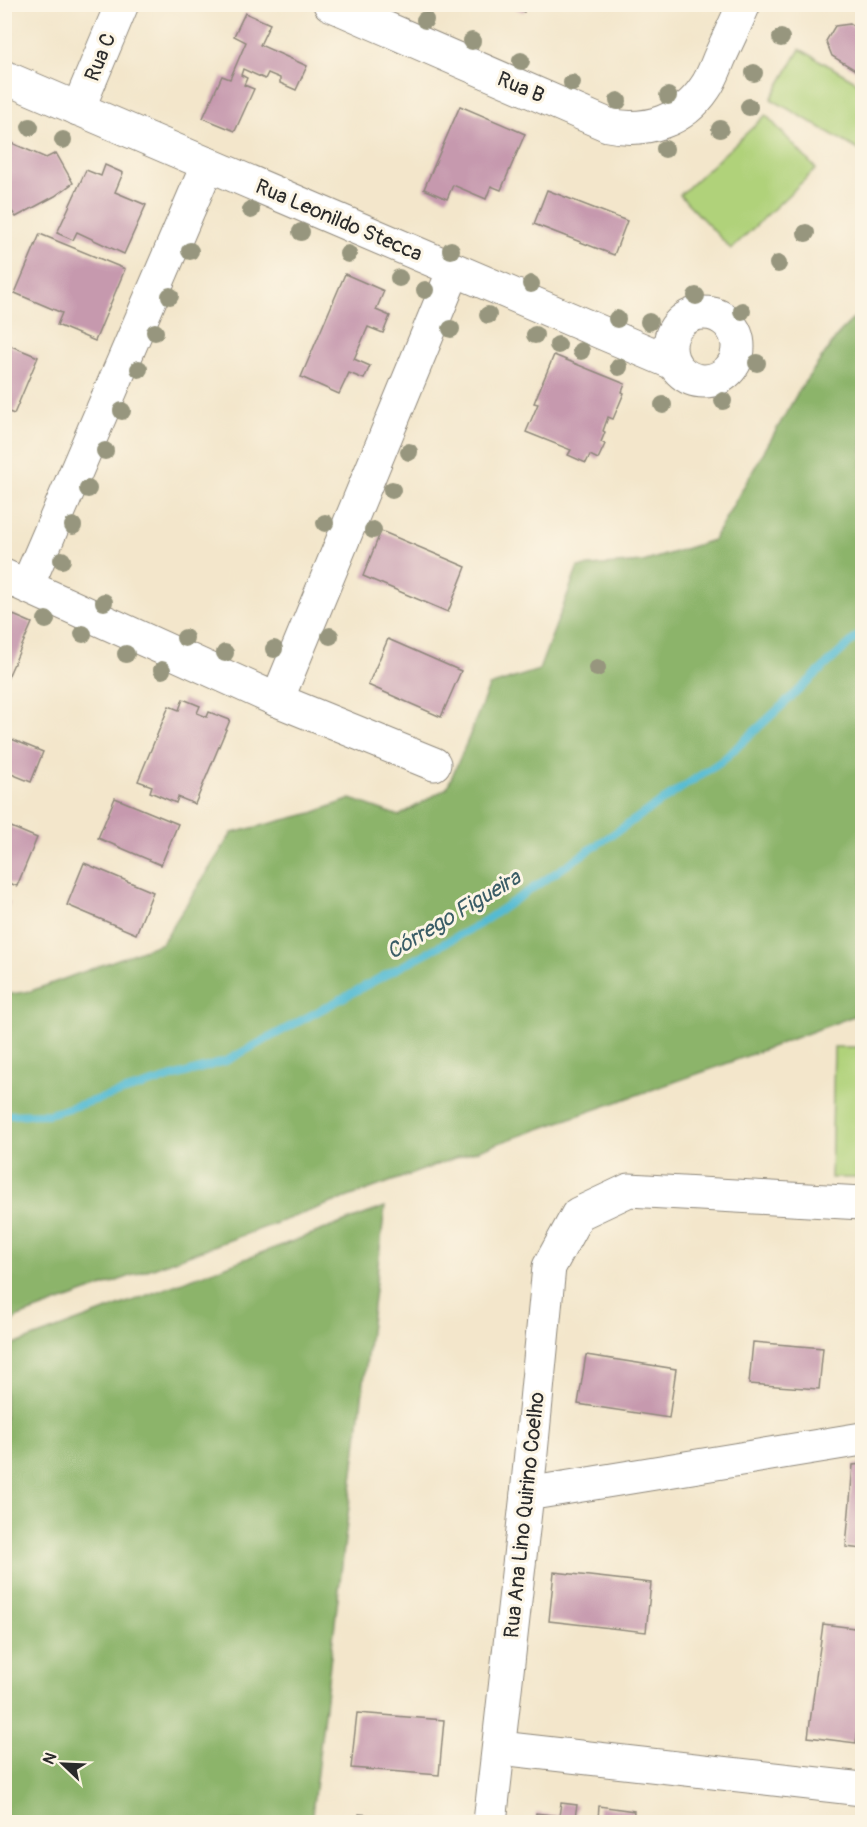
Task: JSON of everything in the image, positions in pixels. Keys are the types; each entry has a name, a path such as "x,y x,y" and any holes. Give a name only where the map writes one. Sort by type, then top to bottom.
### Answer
{"street":[{"name":"Rua C","path":"78,109 122,4"},
{"name":"Rua B","path":"330,4 608,124 625,128 653,125 679,114 695,101 706,87 744,4"},
{"name":"Rua Leonildo Stecca","path":"4,77 673,363"},
{"path":"208,164 16,581 277,700 435,764"},
{"path":"277,700 454,270"},
{"path":"624,342 662,337 692,315 704,312 715,314 726,320 734,329 739,351 736,362 721,377 711,381 700,382 689,378 673,363 670,341 674,330"},
{"name":"Rua Ana Lino Quirino Coelho","path":"490,1822 500,1748 549,1267 578,1214 629,1190 862,1203"},
{"path":"527,1494 862,1439"},
{"path":"500,1748 862,1789"}],"green space":[{"path":"800,49 862,85 862,152 771,99"},
{"path":"766,115 816,169 731,249 680,195"},
{"path":"862,310 862,1013 18,1317 5,1329 5,995 31,991 162,943 232,833 312,813 351,799 399,816 447,788 489,686 539,670 578,567 643,562 713,540 800,389 840,332"},
{"path":"834,1047 862,1047 862,1178 831,1178"},
{"path":"385,1207 311,1822 5,1822 5,1348"}],"building":[{"path":"505,4 527,4 524,12"},
{"path":"245,13 270,24 260,45 307,66 296,90 280,83 280,78 268,73 265,79 243,69 241,75 247,78 244,85 254,89 235,131 203,118 222,76 230,79 246,42 234,36"},
{"path":"850,24 862,32 862,74 832,56 826,41 835,26"},
{"path":"460,106 525,134 501,190 491,186 486,199 453,185 447,199 424,189"},
{"path":"5,131 8,132 5,140 46,158 56,153 73,183 55,196 16,217 11,210 4,214"},
{"path":"105,165 123,173 115,192 146,205 124,254 77,232 73,240 57,233 86,170 101,176"},
{"path":"547,190 627,221 614,255 534,224"},
{"path":"40,234 125,269 95,341 57,325 62,313 15,293"},
{"path":"345,274 384,291 376,310 390,316 383,333 368,327 354,359 370,366 364,379 349,373 339,394 301,377"},
{"path":"4,343 38,357 14,414 4,410"},
{"path":"554,355 625,384 622,392 624,393 613,419 608,417 601,442 605,444 598,459 590,455 586,463 568,455 571,450 526,432 538,404 534,403"},
{"path":"381,531 466,567 448,612 363,576"},
{"path":"4,611 32,623 4,686"},
{"path":"388,639 461,671 441,717 368,685"},
{"path":"183,699 200,706 197,713 207,717 209,712 230,720 195,804 178,797 176,803 150,792 152,786 138,781 169,706 179,710"},
{"path":"4,736 43,752 31,782 4,771"},
{"path":"115,798 178,824 161,865 98,838"},
{"path":"4,824 37,838 17,886 4,881"},
{"path":"84,863 153,892 136,934 67,905"},
{"path":"4,900 10,902 4,914"},
{"path":"753,1342 823,1348 819,1389 749,1384"},
{"path":"586,1355 676,1369 669,1418 578,1404"},
{"path":"862,1464 862,1549 846,1547 853,1465"},
{"path":"554,1572 651,1583 646,1632 549,1621"},
{"path":"823,1624 862,1629 862,1697 856,1743 808,1737"},
{"path":"357,1713 444,1720 439,1775 351,1768"},
{"path":"561,1803 577,1805 575,1817 598,1819 599,1806 634,1811 633,1822 535,1822 536,1813 559,1816"},
{"path":"359,1814 431,1820 431,1822 359,1822"}],"waterway":[{"name":"Córrego Figueira","path":"4,1115 49,1114 226,1061 478,925 723,760 862,632"}]}
